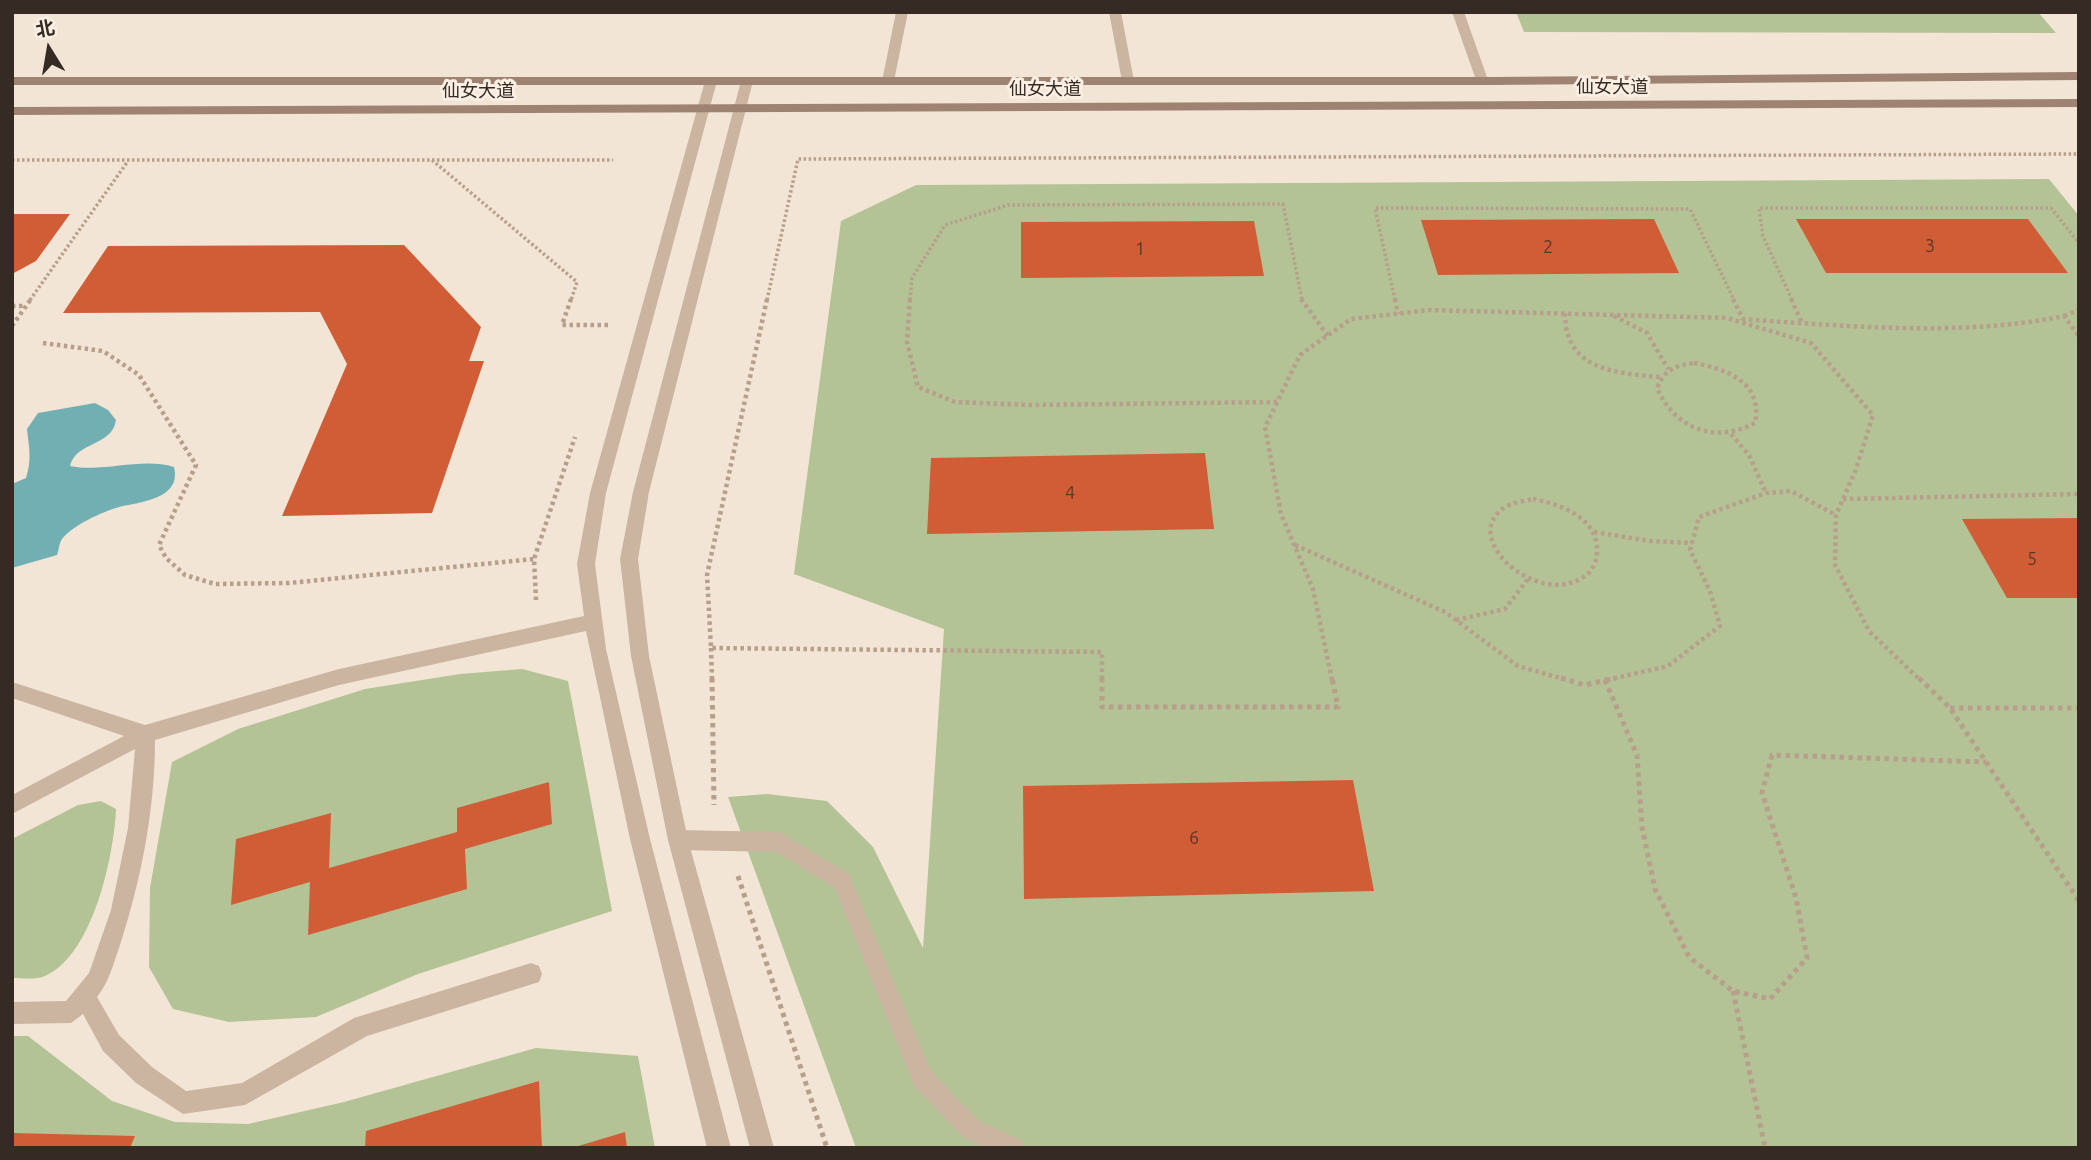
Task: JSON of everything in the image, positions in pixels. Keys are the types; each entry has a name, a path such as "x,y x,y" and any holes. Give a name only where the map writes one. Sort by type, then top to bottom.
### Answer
{"main road":[{"name":"仙女大道","path":"12,81 1128,81 2079,76"},
{"name":"仙女大道","path":"12,111 2079,103"}],"street":[{"path":"888,81 902,12"},
{"path":"1115,12 1128,81"},
{"path":"1458,12 1482,80"},
{"path":"747,80 640,492 629,559 640,656 678,840 762,1148"},
{"path":"711,81 598,493 586,565 593,622 640,839 719,1148"},
{"path":"12,804 145,734 339,677 593,622"},
{"path":"12,690 145,734"},
{"path":"12,1013 71,1013 98,979 121,910 145,773 145,734"},
{"path":"678,840 780,842 842,881 923,1079 971,1129 1013,1148"},
{"path":"85,996 111,1043 144,1074 183,1103 245,1094 362,1026 531,974"}],"path":[{"path":"719,818 715,804 707,575 798,159 2079,154"},
{"path":"12,160 613,160"},
{"path":"12,326 128,160"},
{"path":"432,160 577,282 562,325 612,326 608,338"},
{"path":"1276,402 1031,405 955,402 918,387 907,342 912,278 945,225 1008,205 1283,204 1301,299 1328,336"},
{"path":"1398,314 1375,208 1690,209 1743,319"},
{"path":"1802,323 1763,236 1759,208 2051,208 2079,243"},
{"path":"12,306 27,306"},
{"path":"711,648 1102,652 1102,707 1338,707 1313,589 1281,514 1265,427 1300,355 1351,319 1429,310 1727,318 1802,323 2016,326 2064,317 2079,310"},
{"path":"1565,313 1563,325 1567,340 1583,359 1606,372 1660,377"},
{"path":"1609,315 1647,332 1668,369"},
{"path":"2064,317 2079,336"},
{"path":"1727,318 1811,343 1873,415 1836,515 1835,565 1868,631 1950,708 2079,901"},
{"path":"43,343 103,351 139,375 196,465 186,489 165,523 159,545 166,558 185,575 215,584 289,583 534,559"},
{"path":"1679,364 1710,365 1740,379 1758,401 1755,423 1731,434 1697,430 1668,411 1657,388 1660,377 1679,364"},
{"path":"537,634 534,559 578,429"},
{"path":"1731,434 1749,455 1766,493"},
{"path":"1294,544 1445,612 1518,666 1584,685 1668,666 1720,626 1710,591 1690,550 1699,517 1766,493 1791,491 1836,515"},
{"path":"1843,499 2079,494"},
{"path":"1533,499 1551,502 1582,519 1593,531 1598,545 1598,559 1592,571 1581,580 1565,585 1528,579 1505,564 1491,543 1490,529 1494,517 1503,507 1533,499"},
{"path":"1593,531 1650,541 1692,543"},
{"path":"1455,620 1505,609 1528,579"},
{"path":"1605,680 1637,755 1642,827 1655,889 1689,957 1732,991 1770,999 1807,958 1796,898 1762,793 1772,755 1835,753 1900,761 1986,762"},
{"path":"1950,708 2079,708"},
{"path":"736,870 827,1148"},
{"path":"1732,991 1765,1148"}],"green space":[{"path":"1516,12 2038,12 2056,33 1524,32"},
{"path":"2049,179 2079,216 2079,1148 856,1148 728,797 767,794 827,801 873,847 923,948 944,629 794,574 841,221 916,185"},
{"path":"522,669 568,681 612,911 418,974 316,1017 229,1022 173,1009 149,967 150,888 172,762 238,729 365,689 460,674"},
{"path":"101,801 116,809 114,829 105,877 88,926 76,948 62,965 42,977 12,978 12,839 78,805"},
{"path":"12,1036 28,1036 112,1101 175,1122 248,1124 344,1102 536,1048 638,1056 655,1148 12,1148"}],"water":[{"path":"95,403 108,410 116,420 113,429 101,440 79,452 70,466 96,468 161,464 174,467 175,478 172,486 148,501 112,509 80,524 62,539 57,555 12,568 12,484 26,478 28,471 27,429 38,413"}],"building":[{"path":"12,214 70,214 36,261 12,274"},
{"path":"1654,219 1679,273 1438,275 1421,220"},
{"path":"1796,219 2028,219 2068,273 1826,273"},
{"path":"1254,221 1264,276 1021,278 1021,222"},
{"path":"404,245 481,327 469,361 484,361 432,513 282,516 347,364 320,312 63,313 108,246"},
{"path":"1205,453 1214,529 927,534 931,458"},
{"path":"2079,518 2079,598 2007,598 1962,519"},
{"path":"1353,780 1374,891 1024,899 1023,786"},
{"path":"549,782 552,824 465,849 467,889 308,935 310,882 231,905 236,839 331,813 329,868 457,832 457,808"},
{"path":"539,1081 542,1148 365,1148 366,1131"},
{"path":"625,1132 627,1148 575,1147"},
{"path":"12,1133 135,1136 130,1148 12,1148"}]}
